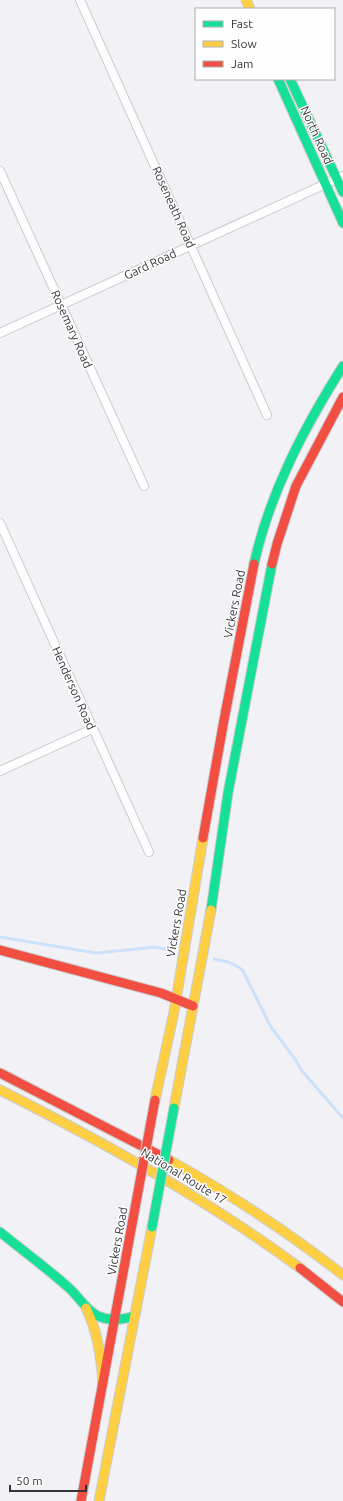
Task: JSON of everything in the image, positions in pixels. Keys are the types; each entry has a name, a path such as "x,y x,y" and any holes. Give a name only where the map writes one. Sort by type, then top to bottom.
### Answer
{"main road":[{"name":"North Road","path":"278,80 343,223"},
{"name":"North Road","path":"290,80 321,143 340,177 343,192"},
{"name":"Vickers Road","path":"81,1501 155,1100 176,999 220,740 252,574 272,503 294,450 343,366"},
{"path":"99,1501 113,1434 209,920 228,793 269,580 278,544 299,479 343,397"},
{"path":"0,950 161,993 193,1006"},
{"path":"0,1072 186,1169 237,1199 295,1238 343,1275"},
{"name":"National Route 17","path":"0,1090 73,1126 185,1189 245,1228 343,1302"},
{"path":"0,1232 71,1290 84,1305 95,1326 98,1338 103,1384"},
{"path":"84,1305 103,1318 123,1320 134,1316"}],"street":[{"name":"Roseneath Road","path":"80,0 267,415"},
{"name":"Rosemary Road","path":"0,171 144,486"},
{"name":"Gard Road","path":"0,333 340,177"},
{"name":"Henderson Road","path":"0,523 149,852"},
{"path":"0,771 92,729"}],"waterway":[{"path":"0,937 96,953 156,947 172,951"},
{"path":"214,959 233,964 243,971 271,1027 302,1071 343,1118"}],"traffic: fast":[{"path":"278,80 343,223"},
{"path":"290,80 343,192"},
{"path":"254,564 269,511 290,461 315,413 343,366"},
{"path":"211,910 228,793 272,564"},
{"path":"152,1227 174,1108"},
{"path":"0,1232 61,1281 86,1307 98,1316 111,1319 134,1316"}],"traffic: slow":[{"path":"246,0 250,8"},
{"path":"155,1100 174,1012 203,838"},
{"path":"174,1108 211,910"},
{"path":"0,1090 78,1130 154,1173 228,1218 300,1268"},
{"path":"169,1160 258,1214 343,1275"},
{"path":"99,1501 152,1227"},
{"path":"86,1308 98,1345 103,1384"}],"traffic: jam":[{"path":"272,564 296,486 343,397"},
{"path":"203,838 254,564"},
{"path":"0,950 161,993 193,1006"},
{"path":"0,1073 169,1160"},
{"path":"133,1219 155,1100"},
{"path":"81,1501 133,1219"},
{"path":"300,1268 343,1302"}]}
